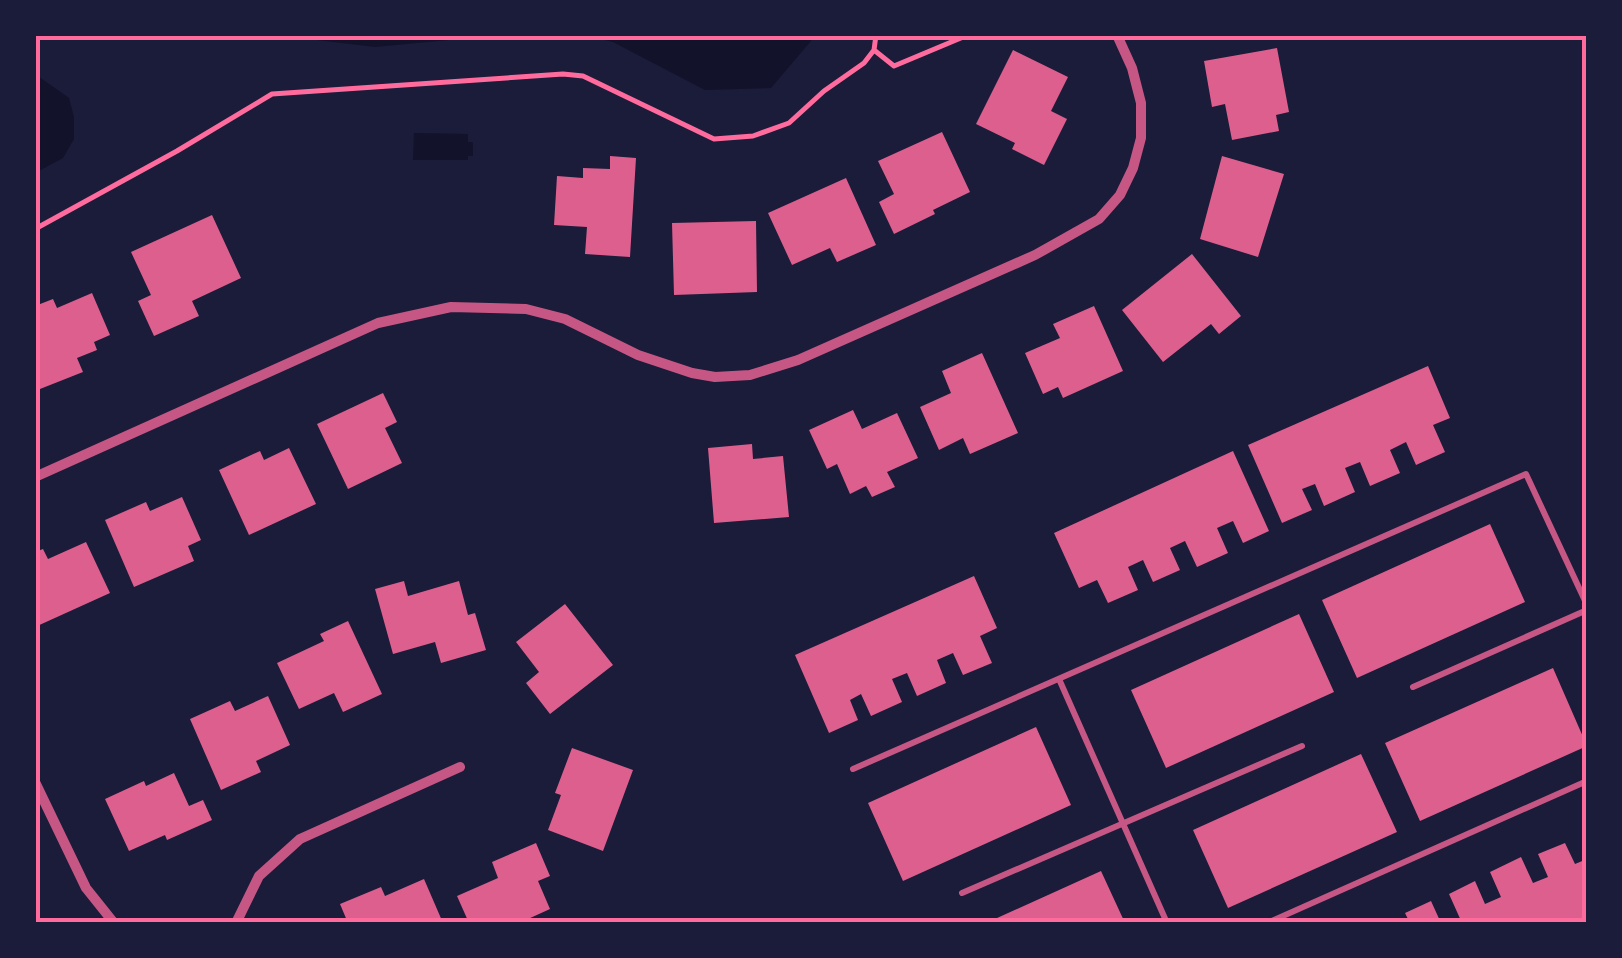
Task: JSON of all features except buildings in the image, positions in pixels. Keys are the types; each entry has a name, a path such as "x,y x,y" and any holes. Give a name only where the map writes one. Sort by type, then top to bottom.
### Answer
{"street":[{"path":"35,477 378,323 451,307 526,309 565,319 638,355 716,377 750,375 798,360 1068,239 1099,219 1120,195 1141,138 1141,103 1132,68 1117,35"},
{"path":"236,923 259,876 300,839 460,767"},
{"path":"35,782 86,888 114,923"}],"lane":[{"path":"853,769 1526,474 1587,607 1413,687"},
{"path":"1059,678 1167,923"},
{"path":"962,893 1302,746"},
{"path":"1267,923 1587,781"}],"path":[{"path":"35,228 272,94 563,74 583,76 714,139 753,136 789,123 824,91 864,63 874,50 876,35"},
{"path":"874,50 894,66 968,35"}],"shaded area":[{"path":"312,35 502,35 375,47 317,40"},
{"path":"584,35 816,35 771,88 705,90 613,42"},
{"path":"35,74 69,98 74,139 63,158 35,173"},
{"path":"414,133 468,134 468,142 473,142 473,156 468,156 468,160 413,160"}]}
